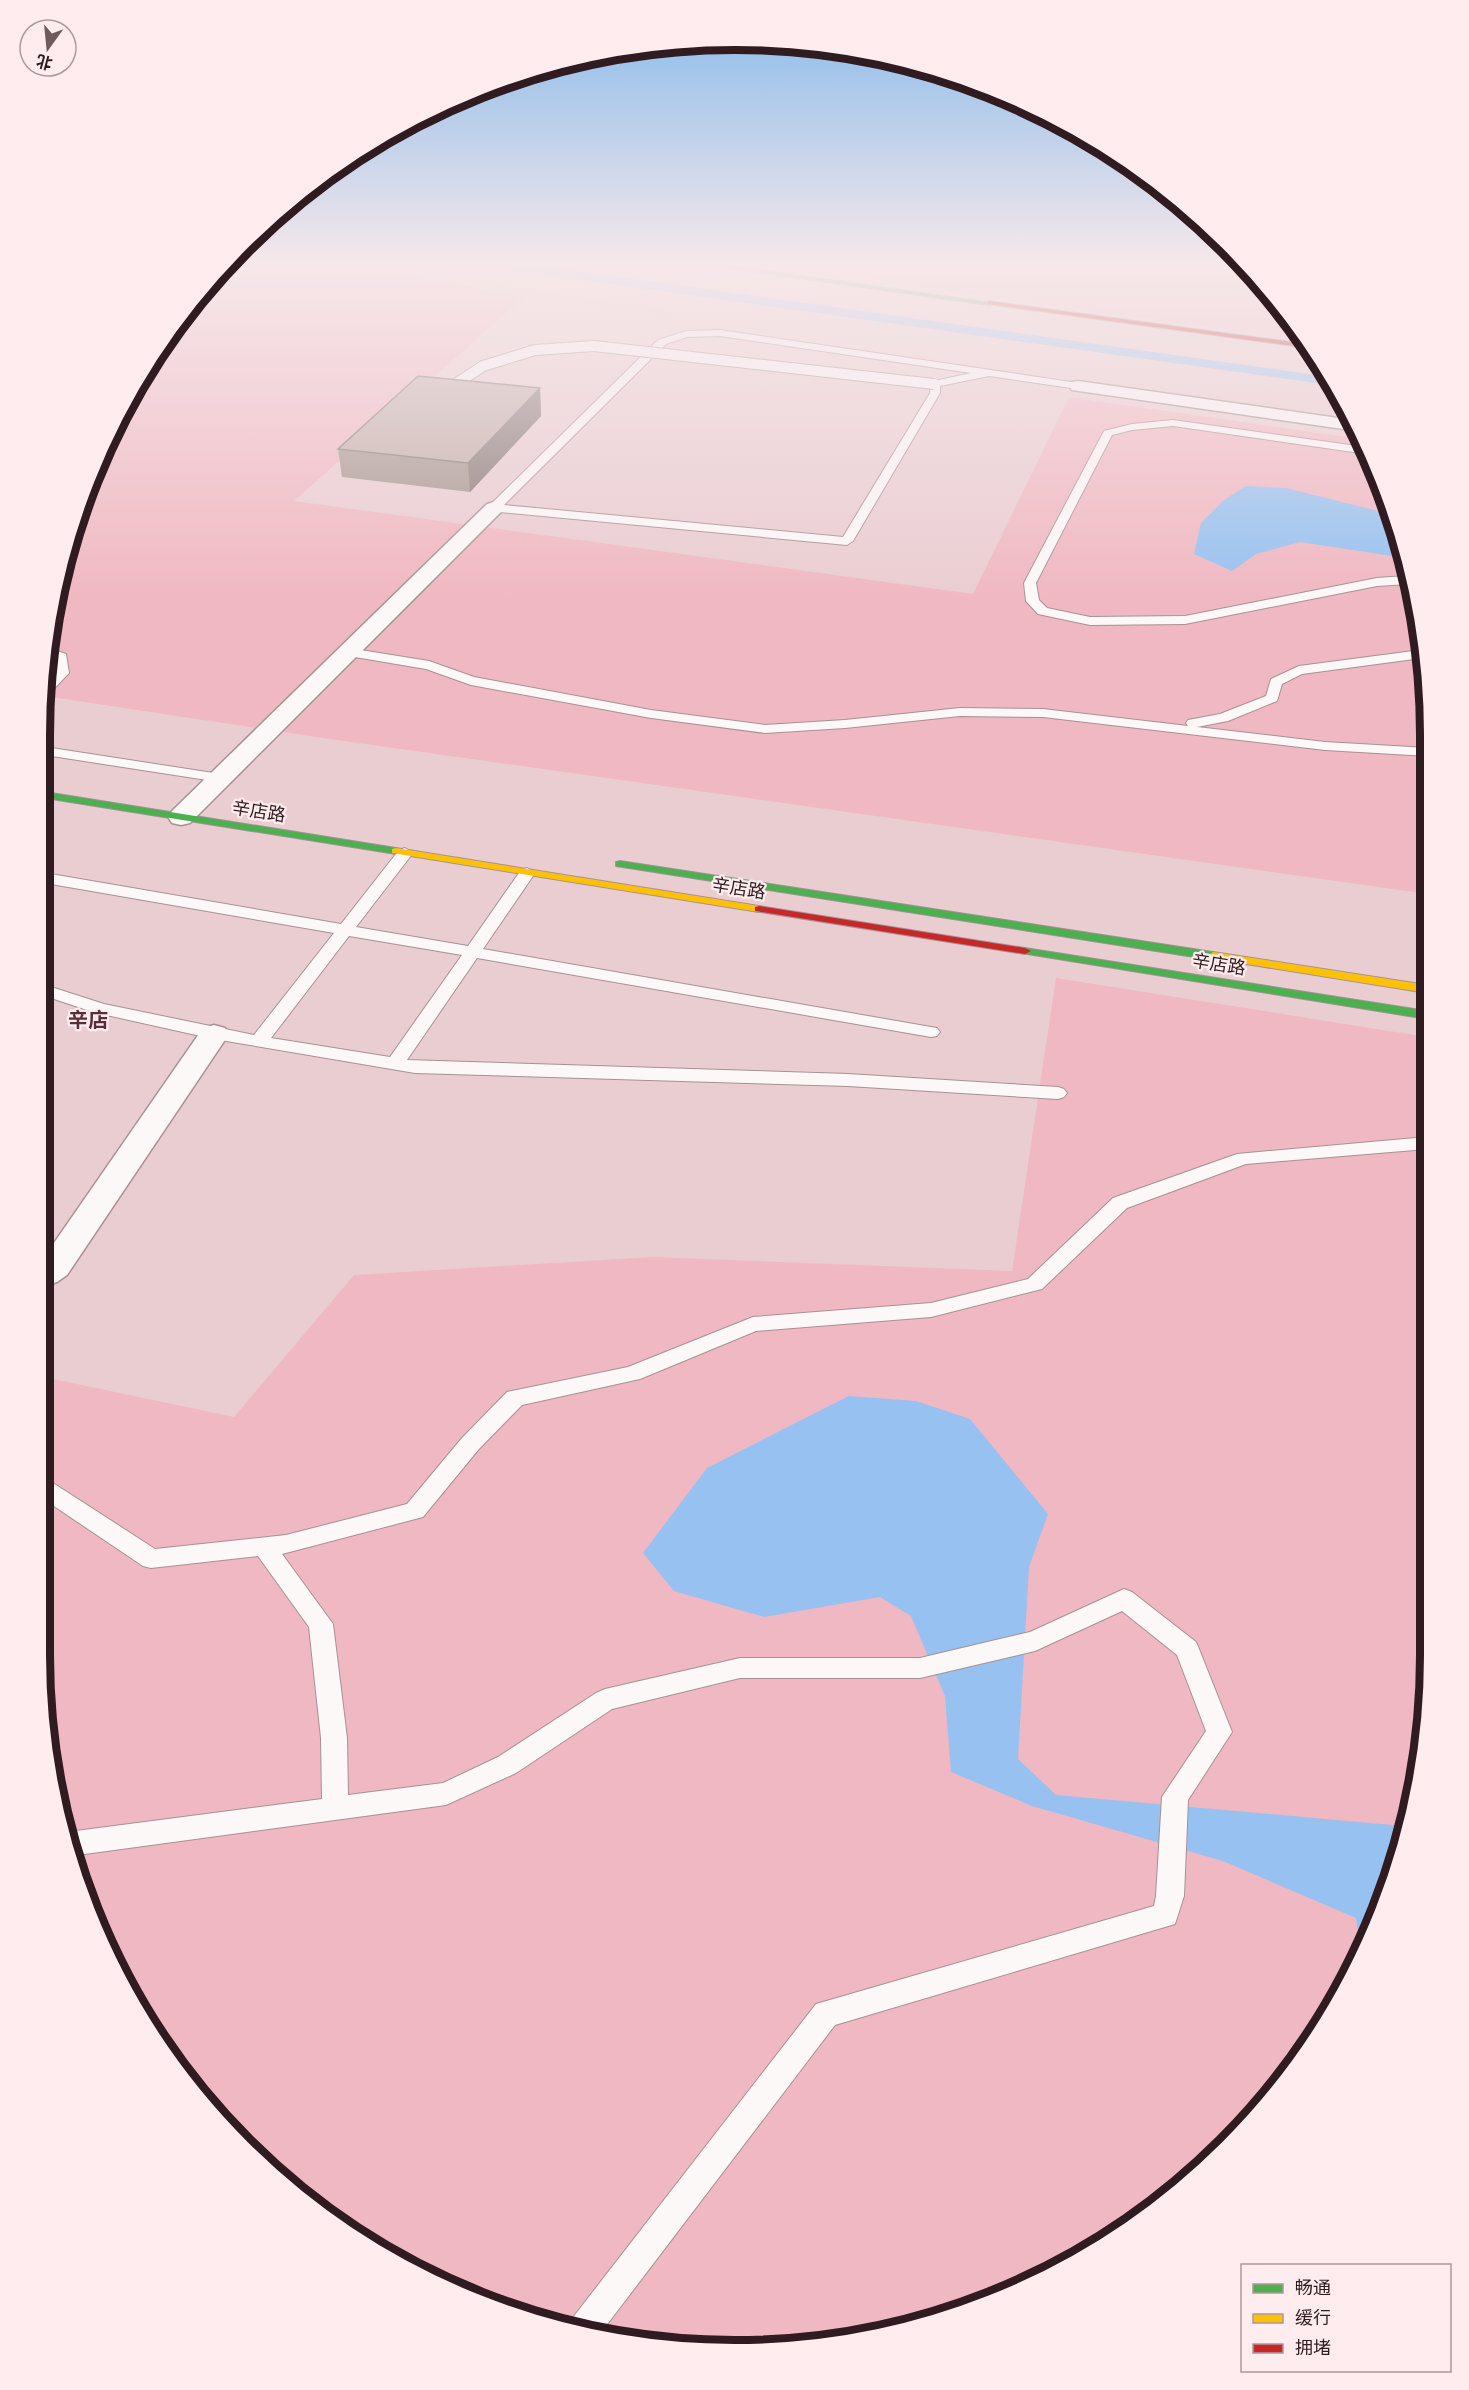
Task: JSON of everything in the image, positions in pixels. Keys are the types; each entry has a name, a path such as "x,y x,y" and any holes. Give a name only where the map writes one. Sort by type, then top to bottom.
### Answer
{"main road":[{"name":"辛店路","path":"50,795 196,804 405,853 1420,1014"},
{"name":"辛店路","path":"603,861 1420,988"}],"street":[{"path":"1078,386 1345,425"},
{"path":"196,804 494,508"},
{"path":"50,1271 56,1267 214,1034"}],"lane":[{"path":"439,401 470,375"},
{"path":"494,508 629,375"},
{"path":"849,375 934,384 980,375"},
{"path":"999,375 1078,386"},
{"path":"494,508 847,541 935,393 934,384"},
{"path":"1357,449 1173,423 1132,427 1108,433 1030,583 1033,601 1043,611 1090,621 1185,620 1377,582 1401,580"},
{"path":"348,652 429,665 482,683 651,714 765,729 845,724 960,712 1043,713 1325,746 1420,752"},
{"path":"52,683 62,673 61,657 54,654"},
{"path":"1172,727 1223,718 1272,698 1276,682 1299,670 1415,655"},
{"path":"50,752 220,778"},
{"path":"259,1041 405,853"},
{"path":"395,1064 527,873"},
{"path":"50,879 931,1032"},
{"path":"50,992 99,1008 214,1034 395,1064 451,1068 848,1080 1058,1093"},
{"path":"50,1492 151,1559 286,1544 415,1511 470,1444 515,1398 632,1374 753,1324 931,1310 1035,1284 1120,1203 1244,1158 1420,1144"},
{"path":"263,1546 321,1623 334,1738 335,1809"},
{"path":"76,1843 446,1794 507,1765 605,1700 740,1668 920,1668 1035,1641 1124,1599 1187,1649 1219,1732 1176,1797 1170,1896 1165,1915 826,2014 587,2324"}],"shaded area":[{"path":"152,375 437,375 294,501 973,594 1069,397 1352,438 1383,514 1396,557 1414,645 1420,734 1420,893 316,737 51,697 55,645 63,601 86,514 120,432"},
{"path":"1056,978 1420,1036 1420,1655 1414,1745 1396,1833 1367,1918 1328,1998 1278,2073 1250,2107 1186,2171 1152,2199 1077,2249 1037,2270 955,2304 912,2317 824,2335 779,2339 690,2339 645,2335 557,2317 514,2304 432,2270 392,2249 317,2199 250,2140 191,2073 141,1998 120,1958 86,1876 63,1789 55,1745 51,1700 50,1377 234,1417 354,1275 653,1257 1012,1271"}],"water":[{"path":"1255,375 1312,375 1317,375 1323,384"},
{"path":"1246,486 1286,488 1382,511 1396,556 1300,542 1256,554 1232,571 1194,554 1201,523 1224,500"},
{"path":"849,1396 916,1401 970,1419 1048,1514 1029,1567 1018,1759 1056,1795 1398,1826 1383,1876 1359,1936 1356,1918 1223,1861 1032,1806 951,1772 945,1696 911,1616 880,1597 764,1617 674,1591 643,1553 707,1468"}],"building":[{"path":"418,376 540,388 468,463 338,449"}],"traffic: fast":[{"path":"50,796 396,851"},
{"path":"620,864 1213,956"},
{"path":"1025,951 1420,1014"}],"traffic: slow":[{"path":"396,851 759,909"},
{"path":"1213,956 1420,988"}],"traffic: jam":[{"path":"759,909 1025,951"}],"district":[{"name":"辛店","path":"88,1020"}]}
